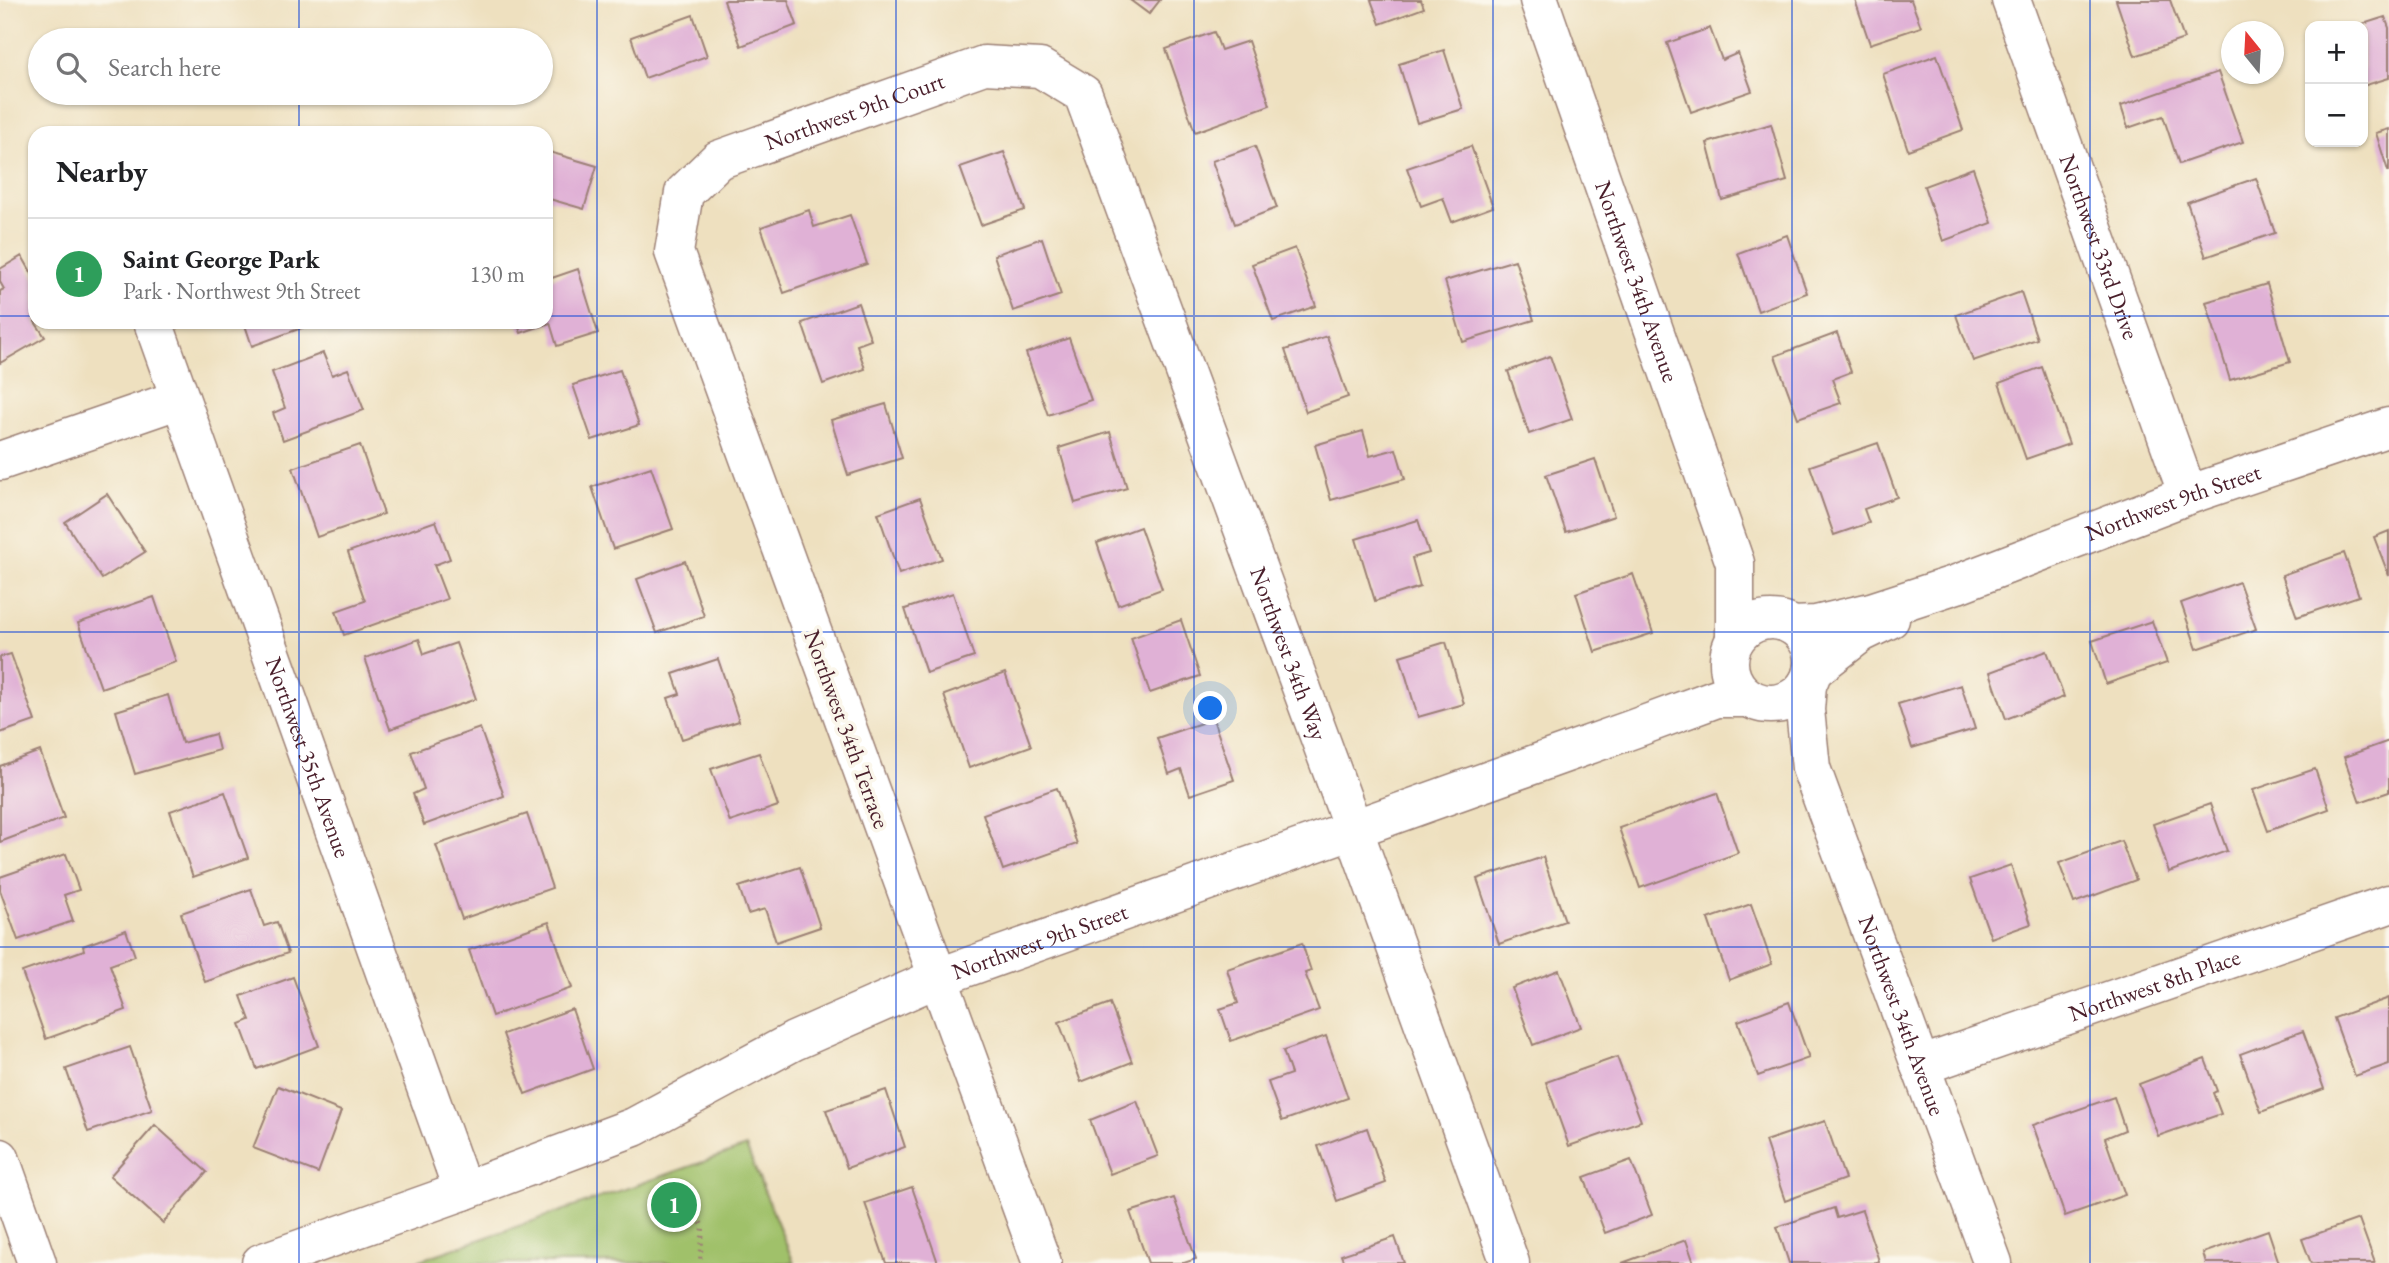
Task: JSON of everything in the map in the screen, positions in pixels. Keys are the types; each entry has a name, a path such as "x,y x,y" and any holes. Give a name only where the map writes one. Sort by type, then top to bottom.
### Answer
{"street":[{"name":"Northwest 34th Avenue","path":"1539,0 1735,564 1733,647"},
{"name":"Northwest 33rd Drive","path":"2011,0 2188,495"},
{"name":"Northwest 9th Court","path":"684,193 718,160 984,65 1040,68"},
{"name":"Northwest 34th Way","path":"1040,68 1083,94 1510,1263"},
{"name":"Northwest 34th Terrace","path":"684,193 674,252 1042,1263"},
{"name":"Northwest 35th Avenue","path":"155,329 463,1191"},
{"path":"0,461 180,399"},
{"name":"Northwest 9th Street","path":"1787,624 1816,625 1871,612 1958,584 2188,495 2389,427"},
{"name":"Northwest 34th Avenue","path":"1735,564 1787,624"},
{"name":"Northwest 9th Street","path":"1810,678 1861,633 1958,584"},
{"path":"1768,621 1787,624 1802,634 1810,645 1813,658 1810,678 1798,695 1786,701 1773,704 1753,700 1739,690 1732,679 1729,665 1733,647 1744,630 1755,623 1768,621"},
{"name":"Northwest 9th Street","path":"1633,729 1705,678 1733,647"},
{"name":"Northwest 34th Avenue","path":"1810,678 1805,710 1811,768 1993,1263"},
{"name":"Northwest 9th Street","path":"463,1191 634,1127 794,1041 937,978 1717,698 1753,700"},
{"name":"Northwest 34th Avenue","path":"1753,700 1788,736 1811,768"},
{"name":"Northwest 8th Place","path":"1920,1066 2389,904"},
{"path":"0,1158 37,1263"},
{"path":"261,1263 463,1191"}],"path":[{"path":"656,1194 684,1201 703,1227 700,1263"}],"green space":[{"path":"746,1147 794,1263 412,1263"}],"building":[{"path":"788,0 797,25 741,46 724,1"},
{"path":"1130,0 1160,0 1149,14"},
{"path":"1371,0 1421,0 1424,8 1380,24"},
{"path":"1855,0 1911,0 1921,27 1870,44"},
{"path":"2116,0 2170,0 2184,39 2135,56"},
{"path":"693,15 707,56 645,78 631,37"},
{"path":"2385,17 2389,28 2389,78 2368,84 2368,84 2368,22"},
{"path":"1710,28 1722,60 1738,53 1752,91 1691,112 1667,43"},
{"path":"1214,32 1221,50 1248,41 1270,105 1195,132 1166,49"},
{"path":"1444,50 1463,109 1417,123 1399,64"},
{"path":"1937,55 1963,130 1908,150 1883,74"},
{"path":"2218,72 2243,142 2179,164 2163,116 2128,128 2121,106"},
{"path":"1771,124 1787,181 1722,200 1707,143"},
{"path":"2389,129 2389,171 2388,171 2376,133"},
{"path":"1255,146 1277,208 1235,224 1212,161"},
{"path":"1471,146 1493,207 1452,222 1443,198 1421,206 1407,168"},
{"path":"1004,152 1025,210 981,225 960,167"},
{"path":"553,153 597,166 584,209 553,200"},
{"path":"1973,168 1992,223 1943,241 1924,186"},
{"path":"2256,178 2275,233 2206,257 2187,202"},
{"path":"809,210 814,227 850,215 867,264 784,293 761,227"},
{"path":"1787,235 1807,293 1758,311 1738,253"},
{"path":"1042,238 1061,295 1013,311 994,255"},
{"path":"1295,248 1316,306 1273,321 1252,264"},
{"path":"22,256 28,267 28,329 40,329 45,337 0,363 0,291 4,289 0,282 0,269"},
{"path":"1515,260 1534,320 1463,342 1445,281"},
{"path":"578,269 598,333 557,346 552,329 553,278"},
{"path":"2267,284 2290,362 2230,380 2206,302"},
{"path":"2021,292 2037,339 1973,361 1956,315"},
{"path":"858,303 871,340 857,345 865,369 823,384 802,323"},
{"path":"246,329 299,329 252,346"},
{"path":"1837,333 1851,372 1832,379 1841,403 1798,418 1775,356"},
{"path":"1327,336 1348,397 1306,412 1285,350"},
{"path":"1069,338 1091,400 1048,415 1026,353"},
{"path":"323,353 332,375 348,369 364,410 283,440 273,413 285,408 272,372"},
{"path":"1550,356 1572,419 1529,434 1508,371"},
{"path":"2042,367 2069,444 2026,459 1999,383"},
{"path":"620,370 639,425 592,440 573,385"},
{"path":"886,404 902,458 848,475 831,420"},
{"path":"1363,431 1370,456 1396,449 1405,479 1331,500 1315,445"},
{"path":"1110,432 1127,488 1075,503 1059,448"},
{"path":"1878,443 1897,497 1864,509 1869,523 1834,535 1810,466"},
{"path":"360,445 384,514 317,537 293,468"},
{"path":"1595,459 1614,516 1566,532 1546,475"},
{"path":"651,467 673,529 613,549 592,487"},
{"path":"107,494 145,552 102,579 65,522"},
{"path":"920,498 942,559 899,574 878,513"},
{"path":"1418,520 1429,553 1412,558 1420,587 1375,601 1356,539"},
{"path":"436,521 450,559 434,565 447,599 344,635 336,611 365,601 348,552"},
{"path":"1140,527 1162,589 1118,605 1097,543"},
{"path":"2389,531 2389,576 2374,537"},
{"path":"2344,553 2359,596 2297,617 2282,575"},
{"path":"685,561 704,616 657,633 637,579"},
{"path":"1633,574 1653,633 1595,652 1576,593"},
{"path":"2239,582 2256,629 2197,649 2181,603"},
{"path":"953,593 974,657 926,673 905,609"},
{"path":"154,597 176,662 101,688 78,623"},
{"path":"1181,620 1200,676 1150,693 1131,638"},
{"path":"2152,621 2167,663 2106,684 2092,641"},
{"path":"419,639 424,654 456,643 476,699 390,729 365,658"},
{"path":"1446,642 1464,704 1418,717 1400,656"},
{"path":"2047,651 2064,697 2006,719 1990,672"},
{"path":"11,654 35,721 0,733 0,657"},
{"path":"718,659 739,721 682,739 668,698 680,694 673,674"},
{"path":"1005,673 1031,746 969,768 944,695"},
{"path":"1961,685 1975,729 1912,748 1898,704"},
{"path":"168,695 182,743 215,734 219,750 135,774 116,711"},
{"path":"1213,719 1234,780 1190,795 1181,769 1169,774 1157,738"},
{"path":"480,728 504,796 424,825 413,794 424,789 411,752"},
{"path":"2389,741 2389,792 2360,802 2344,757"},
{"path":"40,751 64,818 0,842 0,766"},
{"path":"759,753 778,806 730,822 711,769"},
{"path":"2315,769 2329,809 2268,831 2253,790"},
{"path":"1057,788 1077,844 1003,870 983,814"},
{"path":"225,792 248,858 193,877 170,811"},
{"path":"1717,793 1738,853 1640,888 1619,828"},
{"path":"2210,804 2227,851 2169,872 2153,824"},
{"path":"527,814 552,888 462,919 436,845"},
{"path":"2121,841 2136,880 2074,903 2059,863"},
{"path":"66,854 79,890 64,895 73,921 18,940 0,890 0,877"},
{"path":"1543,857 1565,921 1499,944 1477,879"},
{"path":"2011,865 2031,924 1991,938 1970,879"},
{"path":"800,867 820,927 776,942 765,909 748,914 739,887"},
{"path":"251,889 264,926 277,922 288,953 205,982 181,913"},
{"path":"1751,904 1772,964 1729,980 1708,919"},
{"path":"549,922 572,988 492,1016 469,950"},
{"path":"126,930 135,956 110,965 126,1010 46,1039 22,972 84,950 83,946"},
{"path":"1302,943 1311,971 1305,973 1319,1010 1231,1041 1220,1009 1238,1003 1227,969"},
{"path":"1559,970 1581,1027 1533,1045 1512,988"},
{"path":"293,977 319,1046 257,1069 240,1024 250,1020 241,996"},
{"path":"2389,998 2389,1064 2355,1076 2334,1018"},
{"path":"1789,1002 1809,1058 1758,1076 1738,1021"},
{"path":"1110,1003 1132,1062 1081,1082 1059,1022"},
{"path":"572,1009 593,1069 525,1094 503,1034"},
{"path":"2303,1031 2324,1089 2261,1112 2240,1054"},
{"path":"1326,1036 1348,1098 1282,1121 1268,1082 1291,1074 1283,1051"},
{"path":"130,1047 152,1110 88,1132 66,1069"},
{"path":"1617,1057 1641,1121 1569,1146 1546,1082"},
{"path":"2205,1059 2217,1091 2213,1093 2221,1114 2158,1136 2139,1084"},
{"path":"278,1086 341,1111 318,1173 253,1148"},
{"path":"886,1090 905,1147 847,1168 826,1110"},
{"path":"2114,1097 2125,1130 2105,1138 2125,1195 2065,1216 2033,1125"},
{"path":"1137,1101 1158,1156 1110,1174 1090,1120"},
{"path":"1825,1121 1845,1179 1785,1201 1765,1141"},
{"path":"155,1125 207,1172 163,1223 110,1176"},
{"path":"1367,1128 1386,1183 1337,1201 1318,1146"},
{"path":"1631,1160 1652,1215 1605,1233 1584,1177"},
{"path":"912,1187 938,1263 886,1263 865,1203"},
{"path":"1174,1198 1196,1259 1184,1263 1148,1263 1130,1212"},
{"path":"1834,1208 1837,1218 1862,1210 1879,1261 1789,1263 1777,1227"},
{"path":"2359,1219 2375,1263 2311,1263 2302,1239"},
{"path":"2268,1230 2279,1263 2206,1263 2203,1253"},
{"path":"1395,1237 1404,1263 1344,1263 1341,1255"},
{"path":"1686,1240 1694,1263 1622,1263"}],"place":[{"name":"Saint George Park","path":"674,1205"}]}
